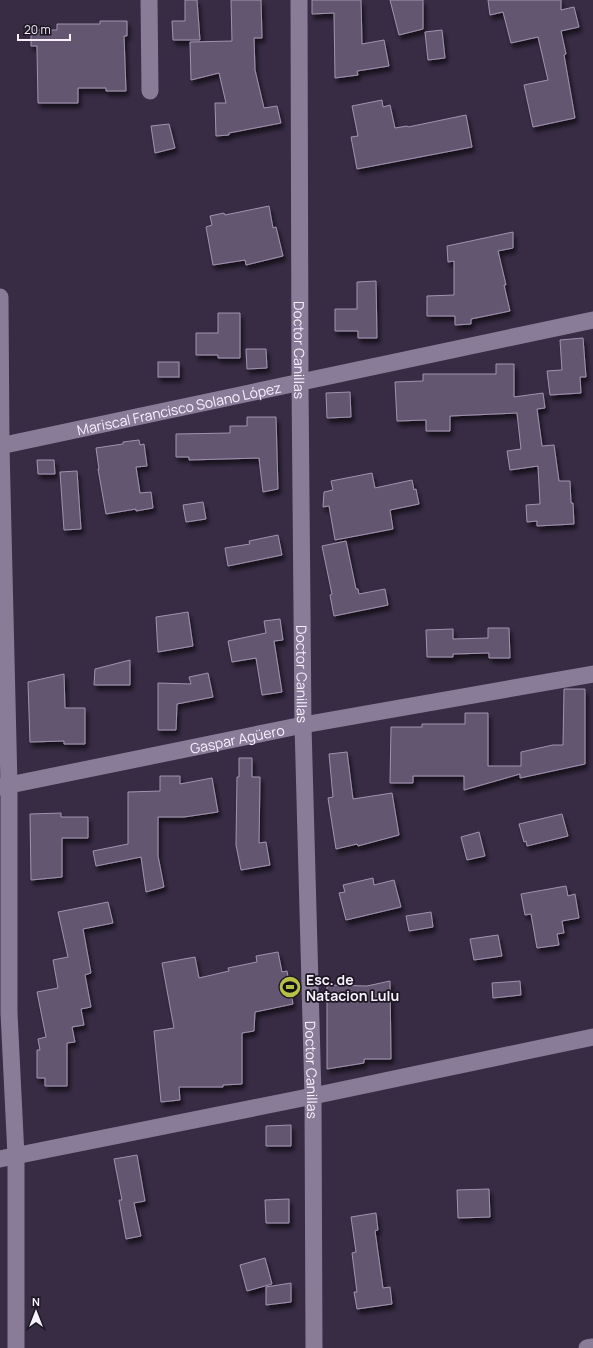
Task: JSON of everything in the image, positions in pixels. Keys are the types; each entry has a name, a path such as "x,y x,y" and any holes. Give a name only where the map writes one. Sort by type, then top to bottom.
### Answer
{"street":[{"path":"149,0 150,91"},
{"name":"Doctor Canillas","path":"299,0 303,725 313,1096 314,1348"},
{"path":"0,297 0,446 9,1013 8,1158 16,1348"},
{"name":"Mariscal Francisco Solano López","path":"0,446 593,320"},
{"name":"Gaspar Agüero","path":"5,786 303,725 593,674"},
{"path":"8,1158 593,1037"},
{"path":"587,1348 593,1347"}],"building":[{"path":"185,0 197,0 200,40 173,40 172,21 185,21"},
{"path":"231,0 261,0 262,38 254,38 255,70 264,108 277,106 281,123 229,133 229,135 216,136 215,103 226,103 219,73 191,80 190,42 232,41"},
{"path":"312,0 361,0 362,44 384,40 389,66 357,71 358,75 335,78 334,13 312,14"},
{"path":"390,0 423,0 423,29 399,35"},
{"path":"488,0 561,0 561,10 574,7 579,27 561,31 566,54 564,55 575,118 533,127 524,85 548,80 538,37 511,43 503,12 490,15"},
{"path":"100,21 127,21 127,36 124,36 126,91 106,91 106,88 78,88 78,103 38,103 37,46 31,46 31,30 57,30 57,24 100,24"},
{"path":"442,30 445,58 428,60 425,32"},
{"path":"382,100 383,107 390,105 395,128 408,127 466,115 472,147 357,169 351,137 358,136 352,106"},
{"path":"169,124 175,148 155,153 151,126"},
{"path":"269,206 273,228 276,227 283,256 246,265 245,260 213,265 206,227 212,225 210,216 224,213 225,215"},
{"path":"513,232 513,248 498,251 510,311 471,319 471,324 455,325 455,316 427,316 427,296 454,295 454,261 448,262 447,246"},
{"path":"376,281 377,338 358,338 358,331 335,331 335,309 357,309 357,282"},
{"path":"218,313 240,313 240,358 218,358 218,355 196,355 196,333 218,333"},
{"path":"583,338 586,377 580,377 581,393 550,395 547,371 562,370 560,340"},
{"path":"246,349 266,349 267,368 247,369"},
{"path":"158,362 179,362 179,377 158,377"},
{"path":"496,364 514,364 514,397 543,393 545,408 537,409 542,446 554,445 559,481 570,481 574,524 537,526 537,521 527,522 526,505 540,504 538,466 510,470 507,451 521,449 517,413 450,416 450,431 426,431 426,420 397,421 395,382 423,381 423,374 496,374"},
{"path":"350,392 351,417 327,418 326,393"},
{"path":"247,417 276,417 278,489 263,492 259,458 189,460 189,457 176,457 176,434 230,433 230,426 247,426"},
{"path":"139,440 140,445 144,444 147,466 136,467 140,493 151,492 153,508 106,514 96,448"},
{"path":"37,460 54,460 55,474 38,474"},
{"path":"77,471 81,529 64,530 60,472"},
{"path":"372,473 375,488 412,480 414,490 416,489 419,504 390,510 393,529 335,540 329,506 323,507 324,492 333,490 331,481"},
{"path":"203,502 206,519 186,522 183,505"},
{"path":"278,535 282,555 228,566 225,548 250,544 249,541"},
{"path":"346,541 356,589 358,589 359,594 385,589 388,605 334,616 330,595 332,594 322,546"},
{"path":"188,612 193,646 158,652 156,617"},
{"path":"280,619 283,640 274,641 282,692 262,695 256,658 232,662 228,641 266,633 264,621"},
{"path":"488,628 509,628 510,658 489,658 489,653 453,654 453,657 427,657 426,630 453,629 453,639 488,638"},
{"path":"130,660 130,685 94,685 95,669"},
{"path":"208,673 213,697 177,704 176,730 158,730 158,683 191,684 189,677"},
{"path":"64,674 65,708 85,708 85,744 64,744 64,741 30,742 28,682"},
{"path":"564,689 585,689 585,764 520,778 520,774 464,790 464,776 413,776 413,783 390,783 391,727 422,727 422,724 465,724 465,713 488,713 488,766 521,766 521,752 553,745 563,745"},
{"path":"347,752 353,799 392,793 399,835 358,846 357,844 336,849 328,798 333,797 329,754"},
{"path":"239,758 252,758 252,777 260,777 259,843 266,842 270,865 241,870 236,845 237,777 239,777"},
{"path":"160,776 180,776 180,784 212,778 218,812 184,817 158,817 158,856 164,887 146,892 141,857 96,866 93,851 128,844 128,792 160,791"},
{"path":"61,813 61,817 88,817 88,838 62,838 62,877 31,880 30,814"},
{"path":"562,814 568,836 527,846 526,841 524,842 519,824"},
{"path":"479,832 485,856 467,860 461,837"},
{"path":"373,878 374,885 394,880 401,907 346,920 339,893 345,892 343,885"},
{"path":"566,886 568,896 575,894 579,918 562,921 564,933 557,934 559,945 537,948 531,914 525,915 521,894"},
{"path":"108,902 113,923 83,929 91,973 85,975 91,1007 81,1009 84,1025 72,1027 75,1042 67,1043 67,1086 45,1086 45,1078 37,1078 37,1050 40,1050 38,1039 46,1037 37,992 58,988 53,960 68,957 58,912"},
{"path":"431,912 433,927 409,931 406,916"},
{"path":"498,935 502,956 474,960 470,939"},
{"path":"278,952 282,972 287,971 293,1004 255,1012 254,1031 242,1033 242,1084 223,1085 223,1087 179,1087 180,1100 161,1102 154,1031 174,1028 162,963 195,957 199,978 229,971 228,968 257,962 256,956"},
{"path":"390,981 391,1059 364,1059 364,1063 327,1069 327,985 367,986"},
{"path":"520,981 521,995 493,998 492,983"},
{"path":"291,1125 291,1146 266,1146 266,1126"},
{"path":"137,1155 145,1201 134,1203 141,1236 126,1239 119,1200 122,1200 114,1159"},
{"path":"489,1189 490,1217 458,1218 457,1190"},
{"path":"289,1199 289,1223 266,1223 265,1200"},
{"path":"376,1213 378,1230 375,1231 383,1288 390,1287 392,1304 357,1309 354,1292 357,1292 352,1253 356,1252 351,1217"},
{"path":"265,1258 272,1284 247,1291 240,1265"},
{"path":"291,1283 291,1302 266,1305 266,1287"}],"place":[{"name":"Esc. de Natacion Lulu","path":"290,987"}]}
